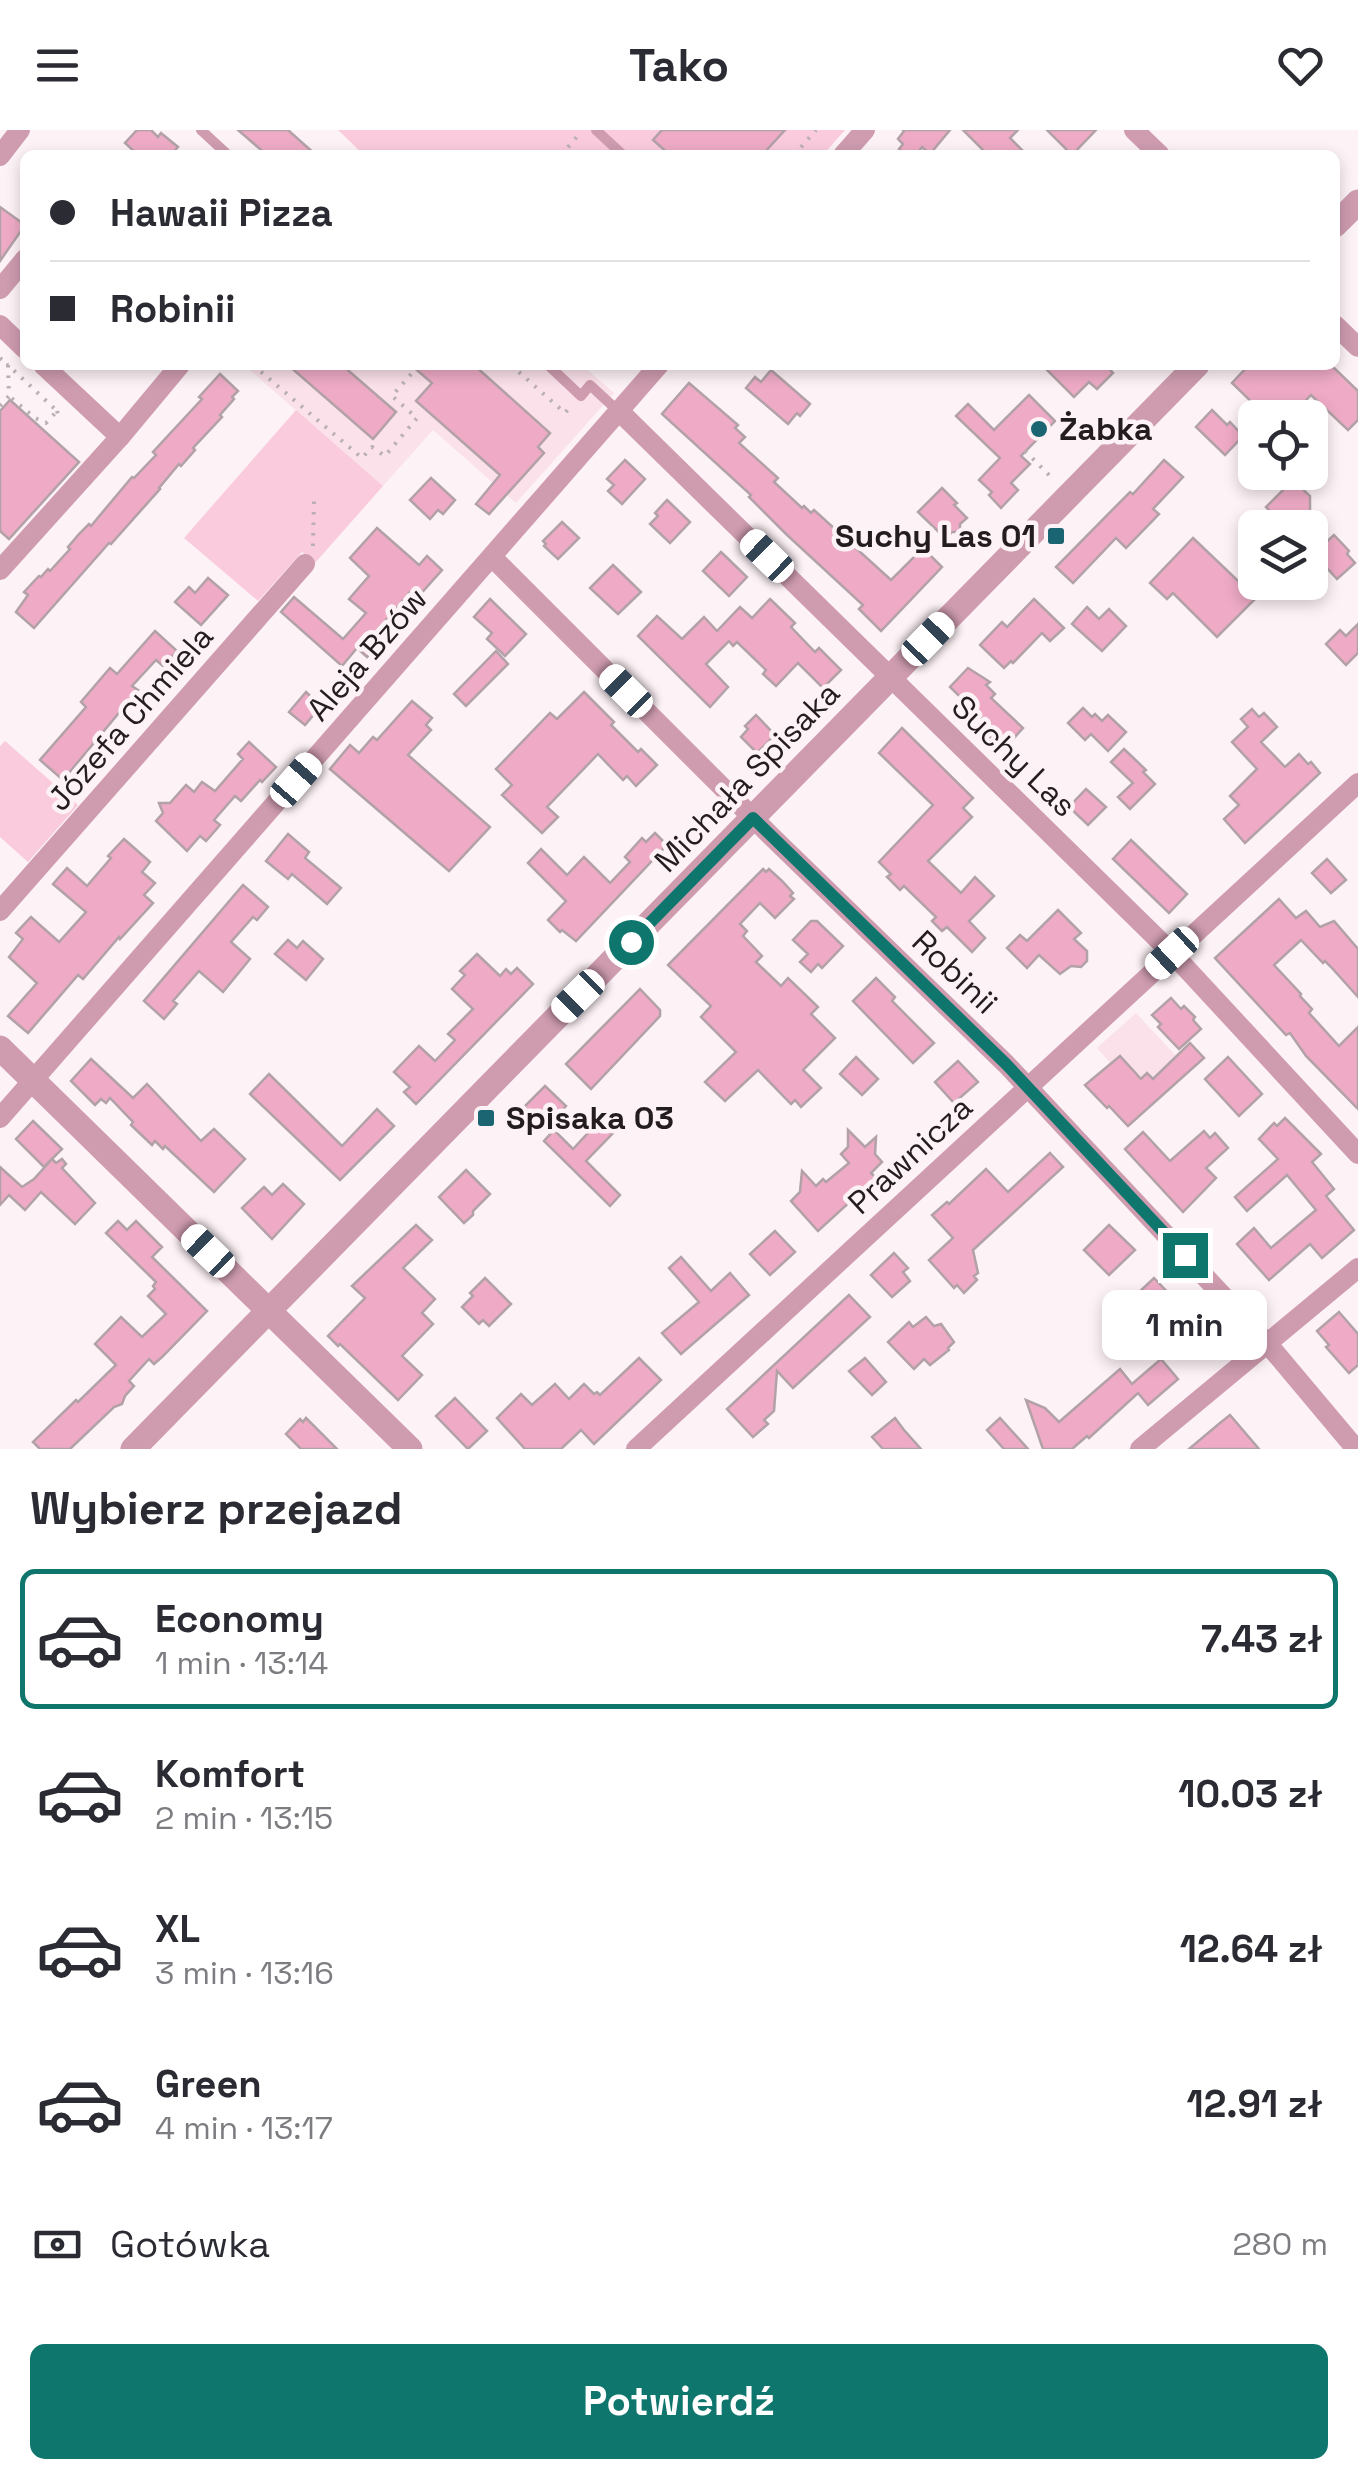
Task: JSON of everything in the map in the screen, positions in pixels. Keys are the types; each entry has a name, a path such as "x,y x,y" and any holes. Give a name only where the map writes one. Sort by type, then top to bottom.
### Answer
{"street":[{"path":"0,156 20,130"},
{"path":"847,150 865,130"},
{"path":"1134,130 1155,150"},
{"path":"1340,220 1358,202"},
{"path":"0,290 20,266"},
{"path":"0,325 20,343"},
{"path":"1340,329 1358,347"},
{"path":"47,370 120,437"},
{"path":"0,570 176,370"},
{"name":"Aleja Bzów","path":"0,1118 655,370"},
{"name":"Michała Spisaka","path":"134,1449 1192,370"},
{"name":"Suchy Las","path":"619,411 1172,953 1358,1154"},
{"name":"Robinii","path":"492,557 1028,1087 1267,1342 1356,1449"},
{"name":"Józefa Chmiela","path":"0,911 305,564"},
{"name":"Prawnicza","path":"636,1449 1358,783"},
{"path":"0,1048 410,1449"},
{"path":"1140,1449 1358,1268"}],"lane":[{"path":"201,130 223,150"},
{"path":"596,130 618,150"},
{"path":"553,370 581,396 590,386 619,411"}],"path":[{"path":"798,150 816,130"},
{"path":"0,358 57,410 60,421"},
{"path":"0,406 9,396 8,365"},
{"path":"260,370 362,458 372,447 384,456 417,418 392,396 415,370"},
{"path":"517,370 565,413 581,396"},
{"path":"9,396 46,423 57,410"},
{"path":"1025,452 1053,478"},
{"path":"305,564 312,552 314,498"}],"shaded area":[{"path":"338,130 845,130 827,150 359,150"},
{"path":"250,370 588,370 614,393 516,503 433,430 383,486"},
{"path":"296,410 383,486 315,563 302,552 258,601 184,538"},
{"path":"5,741 78,805 28,862 0,837 0,746"},
{"path":"1136,1013 1190,1071 1150,1107 1097,1048"}],"building":[{"path":"137,130 151,130 178,147 133,150 125,143"},
{"path":"238,130 288,130 310,150 261,150"},
{"path":"662,130 785,130 767,150 664,150 653,140"},
{"path":"950,130 933,150 900,150 903,144 898,139 904,131"},
{"path":"963,130 1018,130 1010,138 1022,150 983,150"},
{"path":"1047,130 1096,130 1077,150 1067,150"},
{"path":"0,207 20,221 20,232 0,261"},
{"path":"294,370 348,370 396,412 373,439"},
{"path":"417,370 480,370 550,433 538,447 544,453 489,514 476,504 500,475 416,401 432,383"},
{"path":"771,370 810,404 788,424 746,388 755,377 761,382"},
{"path":"1047,370 1113,373 1097,389 1089,382 1074,397"},
{"path":"1244,370 1336,370 1358,391 1358,420 1348,430 1328,411 1328,400 1316,400 1311,395 1306,400 1250,400 1232,383"},
{"path":"220,374 238,391 222,417 34,628 16,612 28,595 24,592 39,576 50,571 79,534 91,526 156,455 153,452"},
{"path":"689,383 738,425 735,428 745,437 739,443 778,478 774,482 802,508 811,513 814,510 891,580 923,548 942,567 881,631 859,609 863,605 662,414"},
{"path":"1029,395 1055,421 1021,456 1030,464 1011,483 1018,490 1001,508 979,480 1000,458 956,416 968,404 994,430"},
{"path":"10,400 79,462 9,539 0,531 0,411"},
{"path":"1212,410 1238,431 1238,441 1225,455 1196,427"},
{"path":"625,460 645,479 622,504 608,491 614,485 607,479"},
{"path":"1164,460 1183,477 1153,509 1159,514 1126,548 1116,538 1073,583 1056,567"},
{"path":"431,478 455,500 443,514 438,510 430,519 410,500"},
{"path":"942,488 967,518 960,524 960,532 952,532 946,539 918,512"},
{"path":"1283,490 1304,490 1310,496 1310,510 1266,507"},
{"path":"667,500 690,522 670,543 650,524"},
{"path":"562,522 579,538 558,559 543,541"},
{"path":"377,528 419,565 427,556 442,570 417,598 410,592 381,626 389,632 367,657 357,648 342,666 281,612 294,597 343,639 366,613 349,599 369,576 350,558"},
{"path":"1334,535 1355,563 1337,579 1328,569 1328,540"},
{"path":"1193,538 1238,581 1238,600 1254,600 1217,637 1173,593 1167,599 1150,583"},
{"path":"721,552 747,577 729,596 703,571"},
{"path":"613,565 641,592 618,614 590,588"},
{"path":"208,578 228,595 201,625 175,602 189,587 195,593"},
{"path":"490,599 526,634 505,656 487,639 492,633 474,617"},
{"path":"770,599 795,623 791,627 815,652 819,648 841,670 823,688 798,663 776,686 763,674 766,670 737,642 733,646 729,641 706,664 728,687 710,707 638,636 657,616 682,639 704,617 717,631 740,607 752,618"},
{"path":"1034,599 1064,628 1050,641 1042,633 1004,668 980,645 1002,622 1007,627"},
{"path":"1087,607 1099,619 1109,609 1126,626 1102,651 1072,624"},
{"path":"1358,624 1358,653 1346,665 1326,644 1340,630 1346,636"},
{"path":"155,631 177,651 163,666 156,660 132,686 138,690 63,780 40,760 86,707 81,702 110,668 117,674"},
{"path":"496,651 508,664 466,706 454,694"},
{"path":"968,668 990,682 986,685 995,694 991,698 1023,728 1004,749 978,727 984,720 950,687"},
{"path":"306,692 321,706 305,725 289,712"},
{"path":"584,692 638,752 641,749 657,765 636,786 627,776 623,780 598,754 547,807 558,817 542,833 502,795 512,785 496,769 550,713 557,719"},
{"path":"412,701 432,718 426,725 431,730 408,755 490,827 449,871 330,769 350,745 359,753 373,737 377,740"},
{"path":"1083,708 1102,721 1108,715 1126,732 1108,751 1091,734 1085,740 1068,723"},
{"path":"1252,709 1259,717 1264,713 1277,727 1261,742 1285,767 1299,754 1320,773 1245,843 1224,819 1239,805 1230,796 1257,769 1232,742 1248,727 1241,719"},
{"path":"756,715 775,735 757,753 741,737"},
{"path":"902,728 973,798 963,808 972,817 928,861 961,893 975,877 994,896 969,921 985,938 972,952 947,927 942,931 932,921 936,917 904,886 900,890 879,862 933,805 879,753"},
{"path":"249,742 276,767 241,801 235,796 214,820 220,825 214,832 206,841 200,836 187,851 156,821 163,813 159,803 170,803 186,785 194,792 202,782 215,791 243,759 238,754"},
{"path":"1124,749 1155,784 1130,809 1118,797 1133,783 1111,762"},
{"path":"1086,789 1106,807 1088,825 1069,807"},
{"path":"655,833 667,845 576,941 548,920 566,901 528,863 541,849 567,875 584,857 610,883 630,862 625,857 642,838 646,842"},
{"path":"288,834 309,852 305,858 341,888 327,904 292,874 288,879 266,861"},
{"path":"124,839 150,862 142,872 155,883 144,895 153,903 83,979 78,975 28,1033 8,1016 37,983 9,957 23,939 16,933 31,917 59,942 86,912 53,884 67,868 87,886"},
{"path":"1131,840 1187,894 1169,913 1113,859"},
{"path":"1327,859 1346,880 1331,893 1312,873"},
{"path":"763,869 769,869 782,881 794,899 775,918 760,903 740,924 747,931 743,936 762,956 756,962 781,986 788,978 818,1007 811,1014 835,1038 803,1070 821,1088 801,1107 795,1100 791,1104 758,1070 725,1101 705,1082 736,1052 701,1017 711,1006 668,965"},
{"path":"243,885 268,907 257,920 253,917 231,942 250,959 223,992 199,971 173,1001 177,1004 164,1019 144,1001"},
{"path":"1279,899 1296,918 1306,911 1320,927 1334,921 1358,949 1358,997 1301,940 1274,965 1339,1046 1358,1027 1358,1109 1215,958"},
{"path":"1058,910 1081,933 1074,939 1087,951 1087,961 1060,974 1039,955 1027,968 1007,948 1020,935 1027,941"},
{"path":"811,921 817,921 843,946 822,968 818,964 811,972 800,962 808,954 793,940"},
{"path":"288,940 297,948 303,941 323,959 306,980 275,954"},
{"path":"477,954 500,976 506,969 511,974 517,968 533,984 416,1104 404,1092 410,1087 394,1072 419,1046 435,1061 455,1040 448,1034 473,1009 452,989 465,975 460,971"},
{"path":"876,978 895,997 892,1001 934,1043 913,1063 853,1001"},
{"path":"640,989 660,1010 660,1016 591,1089 566,1064"},
{"path":"1171,998 1195,1017 1193,1020 1201,1029 1179,1049 1152,1015"},
{"path":"1190,1043 1204,1058 1128,1126 1085,1085 1120,1056 1141,1079 1147,1073 1153,1079"},
{"path":"856,1057 878,1079 862,1095 840,1074"},
{"path":"1228,1057 1262,1094 1239,1116 1205,1079"},
{"path":"91,1059 133,1098 147,1084 201,1141 214,1129 245,1159 214,1192 165,1146 163,1149 155,1141 152,1145 110,1098 95,1105 71,1081"},
{"path":"958,1061 978,1082 954,1103 935,1082"},
{"path":"269,1074 342,1146 377,1109 394,1126 340,1180 250,1094"},
{"path":"545,1086 566,1106 545,1128 524,1107"},
{"path":"1285,1118 1321,1154 1312,1162 1334,1189 1326,1196 1354,1230 1322,1258 1310,1244 1269,1280 1237,1244 1254,1228 1271,1248 1316,1210 1287,1175 1247,1211 1235,1197 1278,1159 1259,1139 1274,1123 1277,1126"},
{"path":"601,1119 615,1131 586,1161 620,1195 610,1206 544,1141 554,1130 573,1149"},
{"path":"33,1121 62,1149 44,1167 16,1139"},
{"path":"848,1130 865,1147 876,1137 875,1154 882,1162 871,1173 876,1178 818,1231 791,1201 800,1192 802,1171 816,1186 849,1163 841,1154 848,1147"},
{"path":"1204,1131 1210,1138 1215,1133 1228,1148 1206,1168 1216,1178 1183,1212 1125,1149 1143,1132 1170,1161"},
{"path":"1050,1153 1063,1167 973,1250 977,1280 964,1293 957,1285 954,1288 929,1260 953,1238 932,1215 986,1169 1008,1192"},
{"path":"52,1159 56,1163 62,1159 66,1164 62,1168 95,1203 75,1224 41,1192 25,1210 9,1195 0,1205 0,1167 22,1187"},
{"path":"466,1170 490,1194 464,1223 439,1197"},
{"path":"283,1184 304,1204 272,1239 242,1208 264,1187 272,1195"},
{"path":"118,1221 127,1230 136,1221 162,1247 152,1257 207,1311 154,1364 149,1359 129,1381 134,1386 122,1404 70,1449 40,1449 33,1442 116,1365 95,1344 121,1317 142,1337 166,1314 148,1296 156,1282 106,1233"},
{"path":"416,1225 432,1240 403,1268 435,1299 422,1313 433,1324 402,1356 422,1375 398,1400 328,1336 365,1298 352,1286"},
{"path":"1109,1225 1135,1250 1109,1275 1084,1250"},
{"path":"775,1231 795,1252 770,1275 750,1254"},
{"path":"894,1253 908,1268 903,1272 910,1281 892,1297 871,1275"},
{"path":"681,1257 711,1291 730,1273 749,1295 681,1354 662,1333 699,1302 669,1268"},
{"path":"485,1278 511,1304 489,1326 483,1320 479,1324 462,1307"},
{"path":"1154,1278 1172,1297 1152,1315 1145,1308 1129,1324 1118,1312"},
{"path":"849,1295 870,1317 793,1388 777,1371 774,1411 764,1420 768,1424 753,1437 727,1409"},
{"path":"1339,1312 1358,1334 1358,1365 1349,1373 1317,1331"},
{"path":"926,1317 934,1326 941,1324 954,1342 930,1365 924,1359 914,1369 888,1342 909,1322 913,1327"},
{"path":"1205,1320 1213,1331 1221,1325 1231,1337 1206,1357 1188,1334"},
{"path":"639,1358 661,1380 594,1444 581,1430 561,1449 525,1449 497,1418 521,1394 532,1405 555,1384 569,1399 584,1384 600,1395"},
{"path":"865,1358 886,1382 872,1395 849,1371"},
{"path":"1161,1359 1178,1379 1148,1405 1138,1393 1072,1449 1043,1449 1026,1400 1045,1408 1059,1422 1120,1369 1132,1384"},
{"path":"455,1398 487,1431 468,1449 436,1416"},
{"path":"1230,1415 1259,1449 1189,1449 1220,1423"},
{"path":"306,1418 337,1449 301,1449 286,1434"},
{"path":"895,1418 921,1449 883,1449 872,1437"},
{"path":"1000,1418 1028,1449 1004,1449 987,1430"}],"place":[{"name":"Żabka","path":"1039,429"},
{"name":"Suchy Las 01","path":"1056,536"},
{"name":"Spisaka 03","path":"486,1118"}],"route":[{"path":"631,942 753,818 1006,1064 1185,1255"}]}
